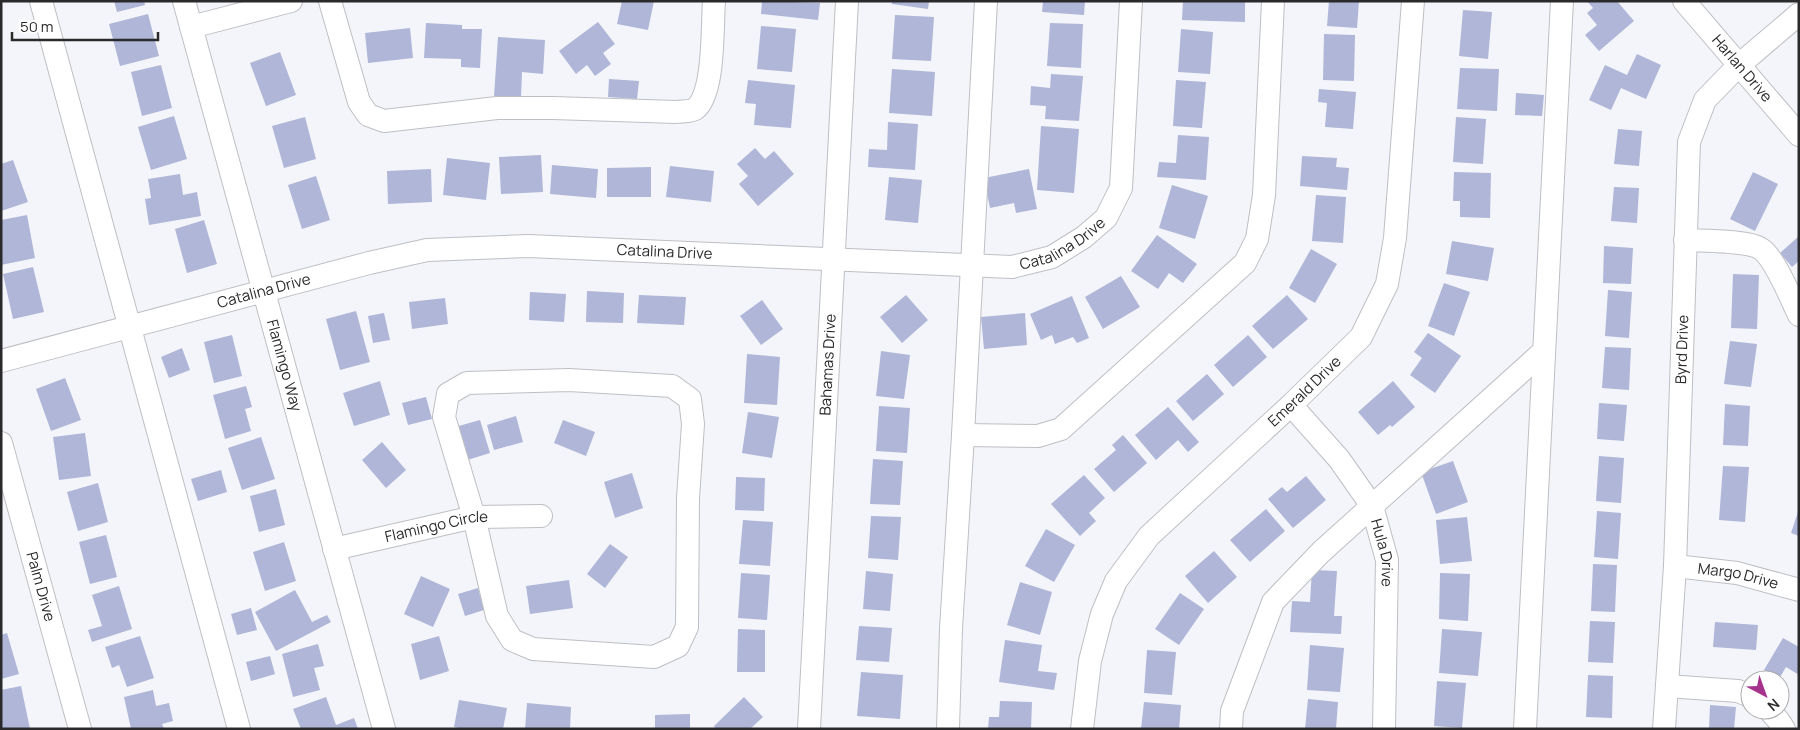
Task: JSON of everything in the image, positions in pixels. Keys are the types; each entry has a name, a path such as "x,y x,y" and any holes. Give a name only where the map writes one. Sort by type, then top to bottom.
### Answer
{"street":[{"path":"40,1 239,729"},
{"name":"Flamingo Way","path":"184,1 384,729"},
{"path":"191,27 291,1"},
{"path":"330,1 359,102 368,115 384,121 497,108 676,112 694,110 704,100 709,84 714,1"},
{"name":"Bahamas Drive","path":"809,729 847,1"},
{"path":"948,729 951,630 986,1"},
{"name":"Catalina Drive","path":"1,360 369,262 427,250 528,246 1012,267 1052,257 1084,237 1106,218 1121,188 1131,1"},
{"path":"963,435 1038,436 1061,429 1245,263 1257,239 1264,195 1273,1"},
{"name":"Emerald Drive","path":"1082,729 1090,661 1102,614 1116,581 1149,536 1291,405 1361,337 1387,284 1395,238 1413,1"},
{"path":"1525,729 1562,1"},
{"name":"Harlan Drive","path":"1684,1 1799,135"},
{"name":"Byrd Drive","path":"1664,729 1676,566 1689,142 1705,100 1739,65 1799,14"},
{"path":"1685,240 1736,242 1761,248 1774,263 1799,315"},
{"path":"1232,729 1232,711 1273,602 1322,552 1544,351"},
{"path":"569,380 672,386 690,399 693,424 688,498 687,627 678,646 654,657 532,649 512,640 497,616 474,517 444,417 448,394 467,383 569,380"},
{"name":"Hula Drive","path":"1291,405 1339,459 1372,506 1387,560 1384,729"},
{"name":"Palm Drive","path":"1,443 80,729"},
{"name":"Flamingo Circle","path":"334,549 474,517 541,516"},
{"name":"Margo Drive","path":"1676,566 1737,573 1799,590"},
{"path":"1667,686 1740,692"}],"building":[{"path":"114,1 144,1 145,5 117,12"},
{"path":"622,1 654,1 648,30 617,24"},
{"path":"762,1 820,3 818,20 761,14"},
{"path":"892,1 929,1 928,9 892,4"},
{"path":"1043,1 1085,1 1084,15 1042,12"},
{"path":"1183,1 1245,1 1245,22 1182,20"},
{"path":"1329,1 1359,1 1357,28 1327,26"},
{"path":"1587,1 1617,1 1634,21 1599,51 1585,35 1597,25 1587,13 1593,8"},
{"path":"1463,10 1492,12 1488,59 1459,56"},
{"path":"148,14 159,56 120,66 109,24"},
{"path":"895,15 934,17 931,61 892,59"},
{"path":"598,22 615,44 603,53 611,64 595,76 587,65 576,74 559,51"},
{"path":"426,23 462,25 462,29 482,29 480,68 461,67 461,59 424,58"},
{"path":"1050,23 1083,24 1081,68 1047,66"},
{"path":"761,26 796,29 792,72 757,69"},
{"path":"410,28 413,58 368,63 365,33"},
{"path":"1181,29 1213,32 1210,74 1178,72"},
{"path":"1324,34 1355,35 1354,81 1323,80"},
{"path":"498,37 545,40 543,74 522,72 521,98 494,96"},
{"path":"280,52 296,95 266,106 250,63"},
{"path":"1637,54 1661,65 1646,99 1621,88 1611,110 1589,100 1605,65 1627,75"},
{"path":"161,65 172,108 142,116 131,72"},
{"path":"1460,68 1499,69 1497,111 1457,109"},
{"path":"892,69 935,72 932,116 889,113"},
{"path":"1051,74 1083,76 1079,121 1045,119 1046,106 1030,105 1031,86 1050,88"},
{"path":"609,79 639,81 637,99 608,97"},
{"path":"748,80 795,85 791,128 754,125 756,104 745,103"},
{"path":"1176,80 1206,82 1202,128 1173,126"},
{"path":"1319,89 1356,92 1353,129 1325,127 1327,103 1318,102"},
{"path":"1516,93 1544,95 1542,116 1515,115"},
{"path":"174,116 187,159 151,170 138,127"},
{"path":"305,117 316,159 284,168 272,126"},
{"path":"1456,117 1486,119 1483,164 1453,162"},
{"path":"888,122 918,124 915,170 868,167 869,149 887,150"},
{"path":"1041,126 1079,129 1074,193 1037,190"},
{"path":"1618,129 1642,131 1639,166 1614,164"},
{"path":"1178,135 1209,137 1206,180 1157,177 1159,162 1176,163"},
{"path":"755,148 765,159 774,151 794,174 758,206 739,184 748,176 737,164"},
{"path":"541,155 543,192 501,194 499,157"},
{"path":"1302,156 1337,158 1336,167 1349,168 1347,190 1300,186"},
{"path":"447,158 490,163 486,200 443,195"},
{"path":"13,160 28,202 1,211 1,164"},
{"path":"552,165 598,169 596,198 550,194"},
{"path":"670,166 714,171 711,202 666,197"},
{"path":"651,167 651,197 607,197 607,168"},
{"path":"431,169 432,202 388,204 387,171"},
{"path":"1029,169 1037,209 1016,213 1014,203 990,208 984,178"},
{"path":"1454,172 1491,173 1490,218 1460,217 1460,201 1453,201"},
{"path":"1753,172 1778,184 1755,231 1730,219"},
{"path":"180,174 183,195 197,192 201,216 149,225 145,199 151,198 148,179"},
{"path":"316,176 330,220 302,229 288,185"},
{"path":"889,177 922,180 918,223 885,220"},
{"path":"1172,185 1208,196 1195,239 1159,228"},
{"path":"1614,187 1639,188 1637,223 1611,221"},
{"path":"1316,195 1346,197 1343,243 1312,241"},
{"path":"27,215 35,258 1,265 1,220"},
{"path":"204,220 217,264 187,273 175,229"},
{"path":"1157,235 1197,264 1183,283 1169,273 1158,289 1131,271"},
{"path":"1799,236 1799,261 1792,267 1780,253"},
{"path":"1452,241 1494,248 1488,281 1446,274"},
{"path":"1604,246 1633,248 1631,284 1603,283"},
{"path":"1311,249 1337,264 1315,303 1289,288"},
{"path":"33,267 44,312 13,319 3,274"},
{"path":"1733,274 1759,275 1757,329 1731,328"},
{"path":"1121,276 1140,307 1103,329 1085,297"},
{"path":"1444,283 1470,292 1454,336 1428,326"},
{"path":"1608,290 1632,292 1629,338 1605,336"},
{"path":"587,291 624,293 623,323 586,322"},
{"path":"530,292 566,294 564,322 529,320"},
{"path":"639,295 686,297 684,325 637,323"},
{"path":"906,295 928,320 902,343 880,317"},
{"path":"1287,295 1308,319 1273,349 1252,326"},
{"path":"1072,296 1089,338 1077,343 1073,337 1055,344 1052,335 1041,340 1030,314"},
{"path":"445,298 448,324 412,329 409,302"},
{"path":"762,300 783,329 761,345 740,316"},
{"path":"356,311 370,362 340,370 326,319"},
{"path":"384,313 390,340 373,343 368,316"},
{"path":"1025,313 1027,345 984,349 981,317"},
{"path":"1428,333 1461,356 1435,393 1410,375 1422,358 1414,352"},
{"path":"232,335 242,376 214,383 204,342"},
{"path":"1248,335 1267,357 1233,387 1214,365"},
{"path":"1730,341 1757,344 1751,387 1724,384"},
{"path":"1605,347 1631,348 1629,390 1602,388"},
{"path":"182,348 190,370 169,378 161,357"},
{"path":"881,351 910,355 904,399 876,396"},
{"path":"747,354 780,357 777,405 744,403"},
{"path":"1207,374 1224,394 1193,421 1176,401"},
{"path":"65,378 81,420 51,431 36,389"},
{"path":"380,381 390,415 354,426 343,393"},
{"path":"1393,381 1415,407 1392,427 1390,425 1378,435 1358,412"},
{"path":"246,386 252,407 245,409 251,431 225,439 213,395"},
{"path":"426,397 432,419 408,425 402,403"},
{"path":"1599,403 1627,405 1624,441 1597,439"},
{"path":"1725,404 1750,406 1748,446 1723,445"},
{"path":"879,406 910,408 907,453 876,451"},
{"path":"1168,407 1199,442 1188,452 1178,440 1156,460 1135,435"},
{"path":"748,412 779,417 772,458 742,453"},
{"path":"516,416 523,442 494,450 487,425"},
{"path":"480,420 490,453 464,461 455,427"},
{"path":"563,420 595,432 586,456 554,443"},
{"path":"85,433 91,476 59,480 53,437"},
{"path":"1123,435 1147,463 1114,492 1094,469 1116,450 1112,445"},
{"path":"261,437 275,479 242,490 228,448"},
{"path":"382,442 406,470 386,488 362,460"},
{"path":"1599,456 1624,458 1621,503 1596,501"},
{"path":"873,459 903,461 900,505 870,504"},
{"path":"1453,461 1468,502 1436,514 1421,472"},
{"path":"1723,466 1749,467 1745,522 1719,520"},
{"path":"221,470 227,492 198,501 191,479"},
{"path":"632,473 643,508 615,518 604,482"},
{"path":"1084,475 1105,498 1089,513 1096,521 1080,536 1051,504"},
{"path":"1306,476 1326,500 1293,528 1268,499 1282,487 1287,492"},
{"path":"736,477 765,478 764,511 735,510"},
{"path":"98,483 108,522 78,531 67,492"},
{"path":"276,489 285,525 259,532 250,496"},
{"path":"1266,509 1285,531 1250,562 1230,540"},
{"path":"1597,511 1621,513 1618,559 1594,557"},
{"path":"1799,512 1799,536 1791,533"},
{"path":"871,516 901,517 898,560 868,558"},
{"path":"1467,517 1472,561 1440,564 1436,520"},
{"path":"743,520 773,522 770,566 739,564"},
{"path":"1046,529 1075,545 1054,582 1025,566"},
{"path":"106,535 117,577 90,584 79,542"},
{"path":"284,542 296,581 265,591 253,552"},
{"path":"610,544 628,557 605,588 587,574"},
{"path":"1214,551 1237,577 1208,603 1185,576"},
{"path":"1593,564 1617,565 1615,612 1591,611"},
{"path":"1312,570 1337,571 1334,616 1342,616 1341,634 1290,632 1292,601 1310,602"},
{"path":"866,571 893,574 890,611 863,609"},
{"path":"741,573 770,575 767,620 738,618"},
{"path":"1440,573 1470,574 1468,621 1439,619"},
{"path":"421,576 450,589 433,627 404,614"},
{"path":"569,580 573,608 530,614 526,586"},
{"path":"1020,582 1052,592 1040,635 1007,625"},
{"path":"119,586 132,629 92,642 88,630 102,626 92,595"},
{"path":"478,588 484,610 465,616 458,594"},
{"path":"295,590 312,622 327,615 331,622 276,651 255,612"},
{"path":"1180,593 1204,609 1179,645 1155,629"},
{"path":"251,608 257,630 237,635 231,614"},
{"path":"1590,621 1615,622 1613,663 1588,662"},
{"path":"1715,622 1758,625 1756,650 1713,647"},
{"path":"859,626 892,628 889,662 856,660"},
{"path":"738,629 765,630 765,672 737,672"},
{"path":"1442,629 1482,632 1478,676 1439,673"},
{"path":"7,633 19,674 1,679 1,635"},
{"path":"140,636 154,678 127,687 119,665 112,668 105,647"},
{"path":"439,636 449,671 420,680 411,644"},
{"path":"1783,638 1799,647 1799,675 1786,667 1784,670 1764,670"},
{"path":"1005,640 1042,645 1038,671 1057,673 1054,690 999,682"},
{"path":"318,644 324,666 314,668 320,690 293,697 282,654"},
{"path":"1310,645 1344,648 1340,692 1307,690"},
{"path":"1147,650 1176,652 1172,695 1144,693"},
{"path":"270,656 275,674 251,681 246,662"},
{"path":"861,672 903,675 900,719 857,716"},
{"path":"1588,675 1613,676 1612,718 1586,717"},
{"path":"1437,681 1466,683 1462,728 1434,726"},
{"path":"21,686 30,729 1,729 1,690"},
{"path":"153,690 156,706 169,703 173,721 162,724 164,729 131,729 124,697"},
{"path":"326,697 336,725 354,718 358,729 301,729 293,709"},
{"path":"744,697 763,717 750,729 716,729 714,726"},
{"path":"1308,699 1338,702 1336,729 1305,729"},
{"path":"459,700 507,708 503,729 464,729 454,727"},
{"path":"1000,701 1032,702 1031,729 988,729 989,717 999,717"},
{"path":"1144,702 1181,705 1179,729 1141,729"},
{"path":"527,703 571,707 570,729 525,729"},
{"path":"1710,705 1736,707 1734,729 1709,729"},
{"path":"690,714 690,729 655,729 655,715"}]}
